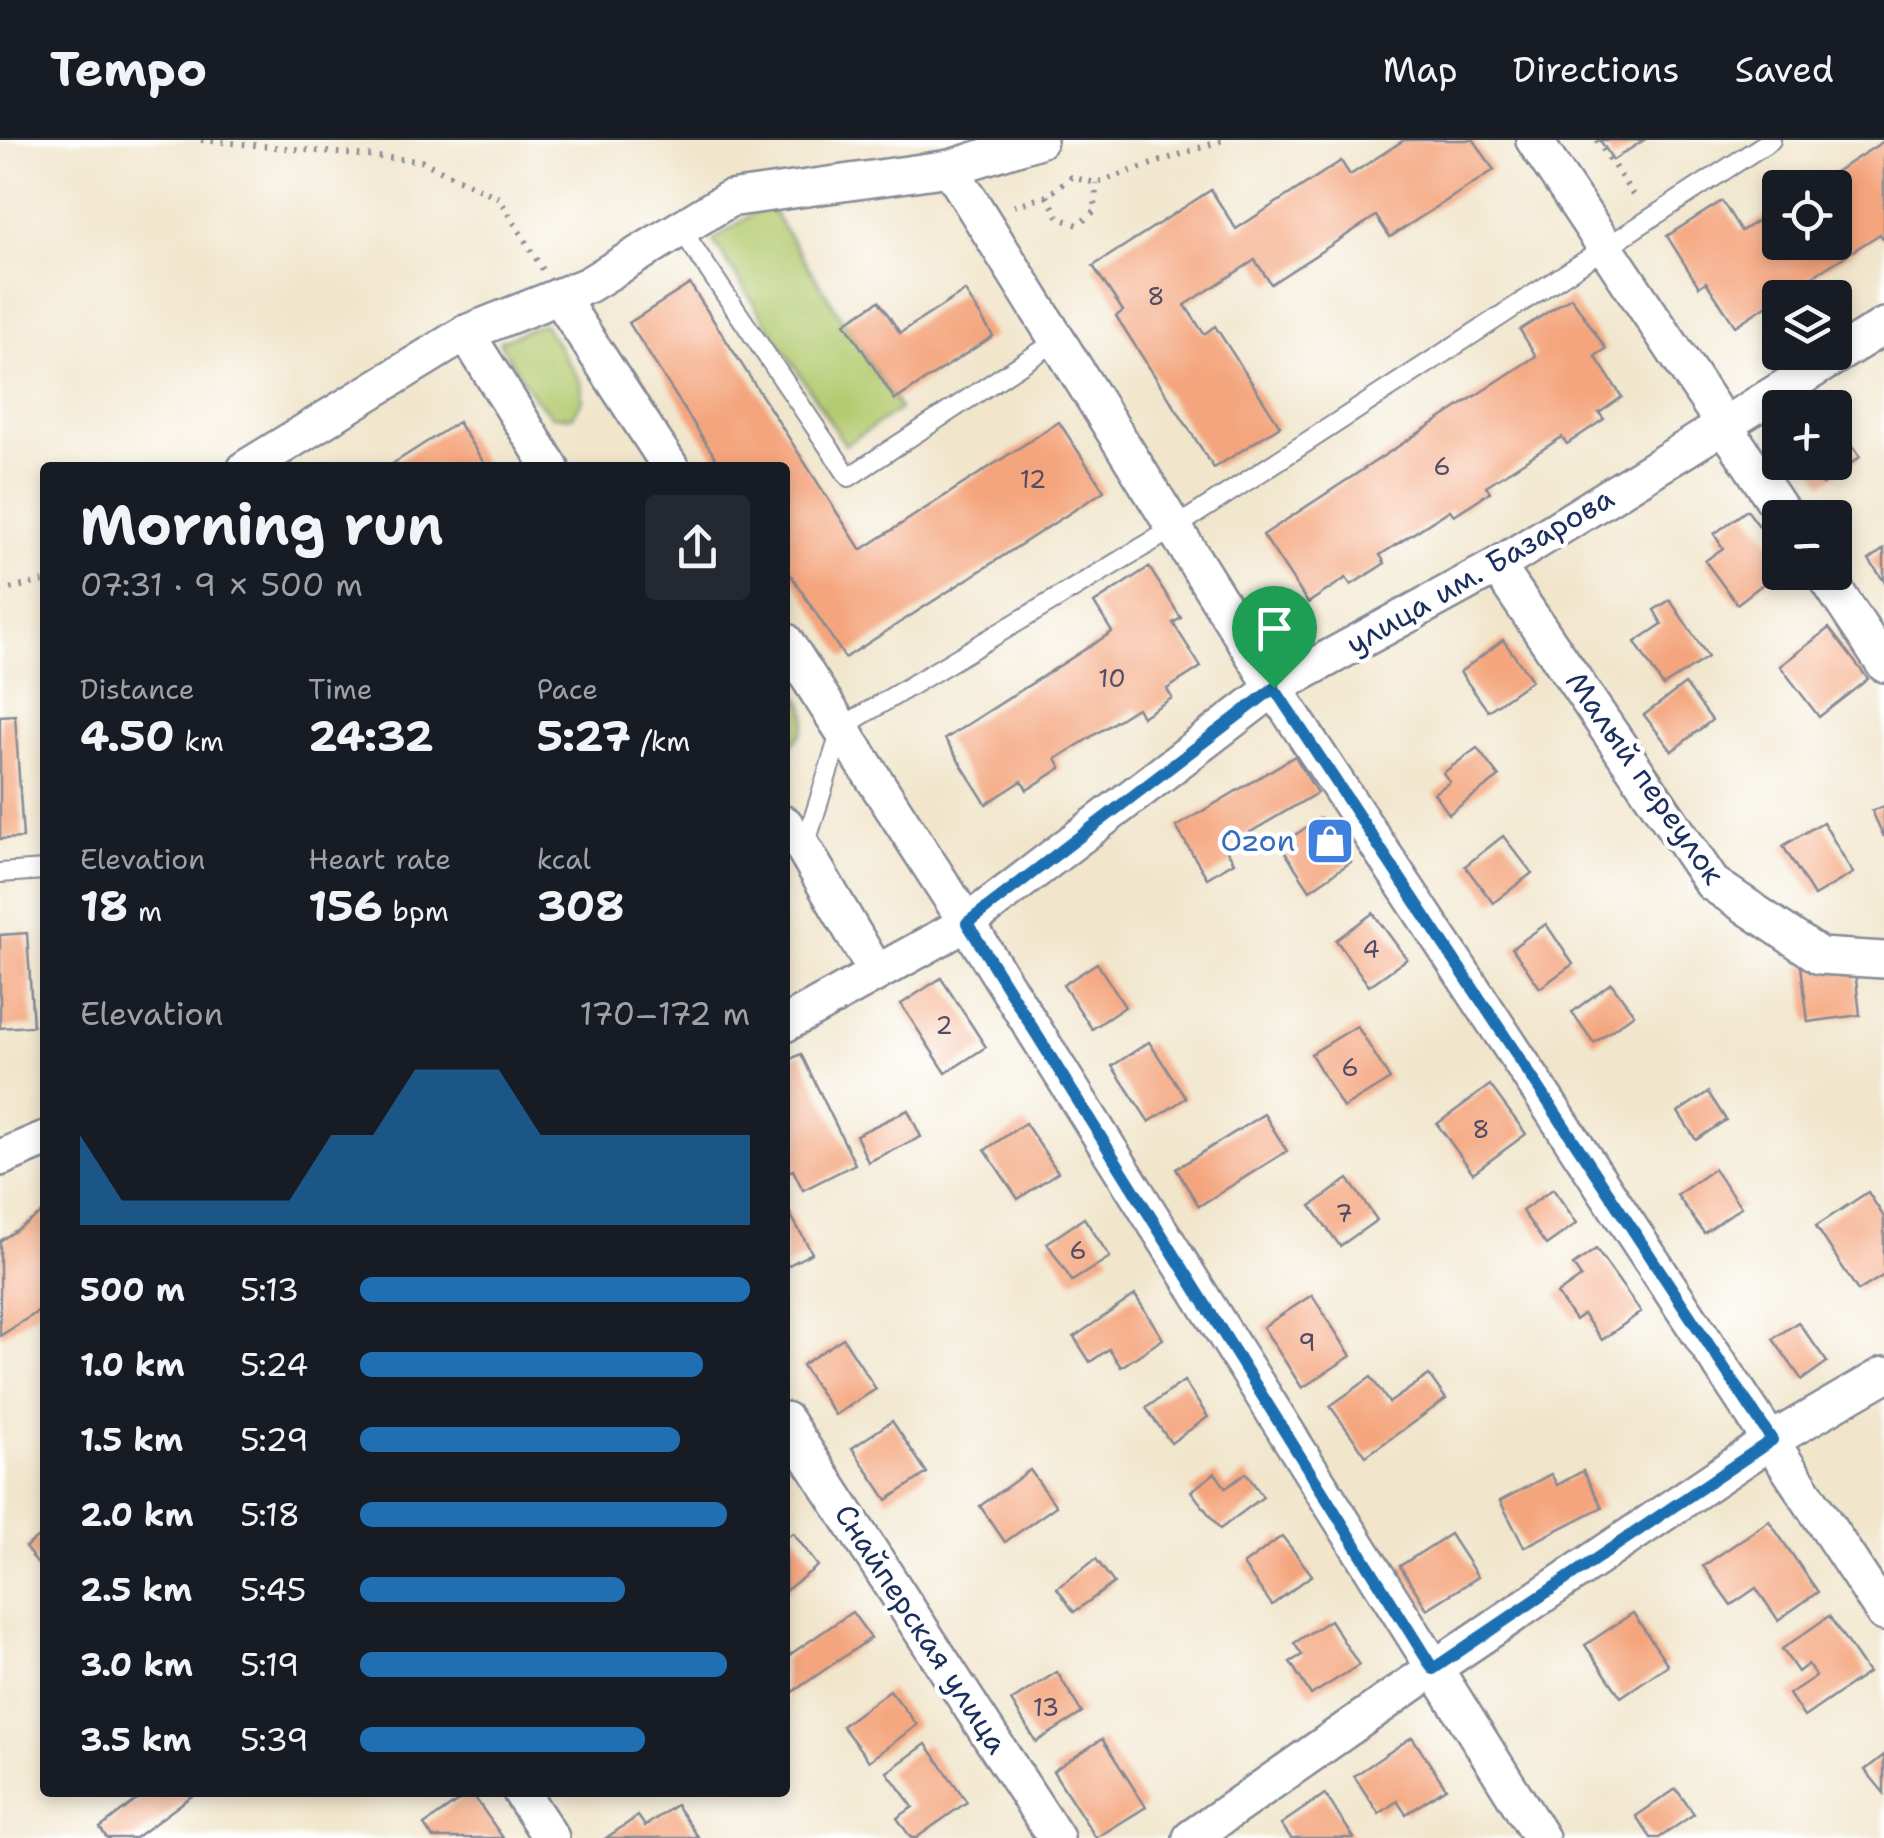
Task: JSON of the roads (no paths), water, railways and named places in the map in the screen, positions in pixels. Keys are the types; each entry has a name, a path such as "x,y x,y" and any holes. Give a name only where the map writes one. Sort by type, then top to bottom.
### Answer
{"street":[{"path":"256,462 466,333 588,286 729,199 950,168 1039,140"},
{"path":"1534,140 1774,500"},
{"path":"950,168 1274,688 1884,1613"},
{"path":"559,296 667,462"},
{"name":"улица им. Базарова","path":"790,1021 967,923 1274,688 1497,566 1884,326"},
{"path":"466,333 547,462"},
{"name":"Малый переулок","path":"1497,566 1712,883 1820,956 1884,960"},
{"path":"1835,590 1884,664"},
{"path":"790,651 967,923 1541,1838"},
{"path":"794,837 876,972"},
{"path":"0,1158 40,1140"},
{"path":"1191,1838 1772,1440 1884,1376"},
{"name":"Снайперская улица","path":"790,1428 1056,1838"},
{"path":"523,1797 551,1838"}],"lane":[{"path":"794,837 842,728 1176,527 1771,140"},
{"path":"681,228 849,476 1058,340"},
{"path":"0,873 40,870"}],"place":[{"name":"Ozon","path":"1330,841"}]}
